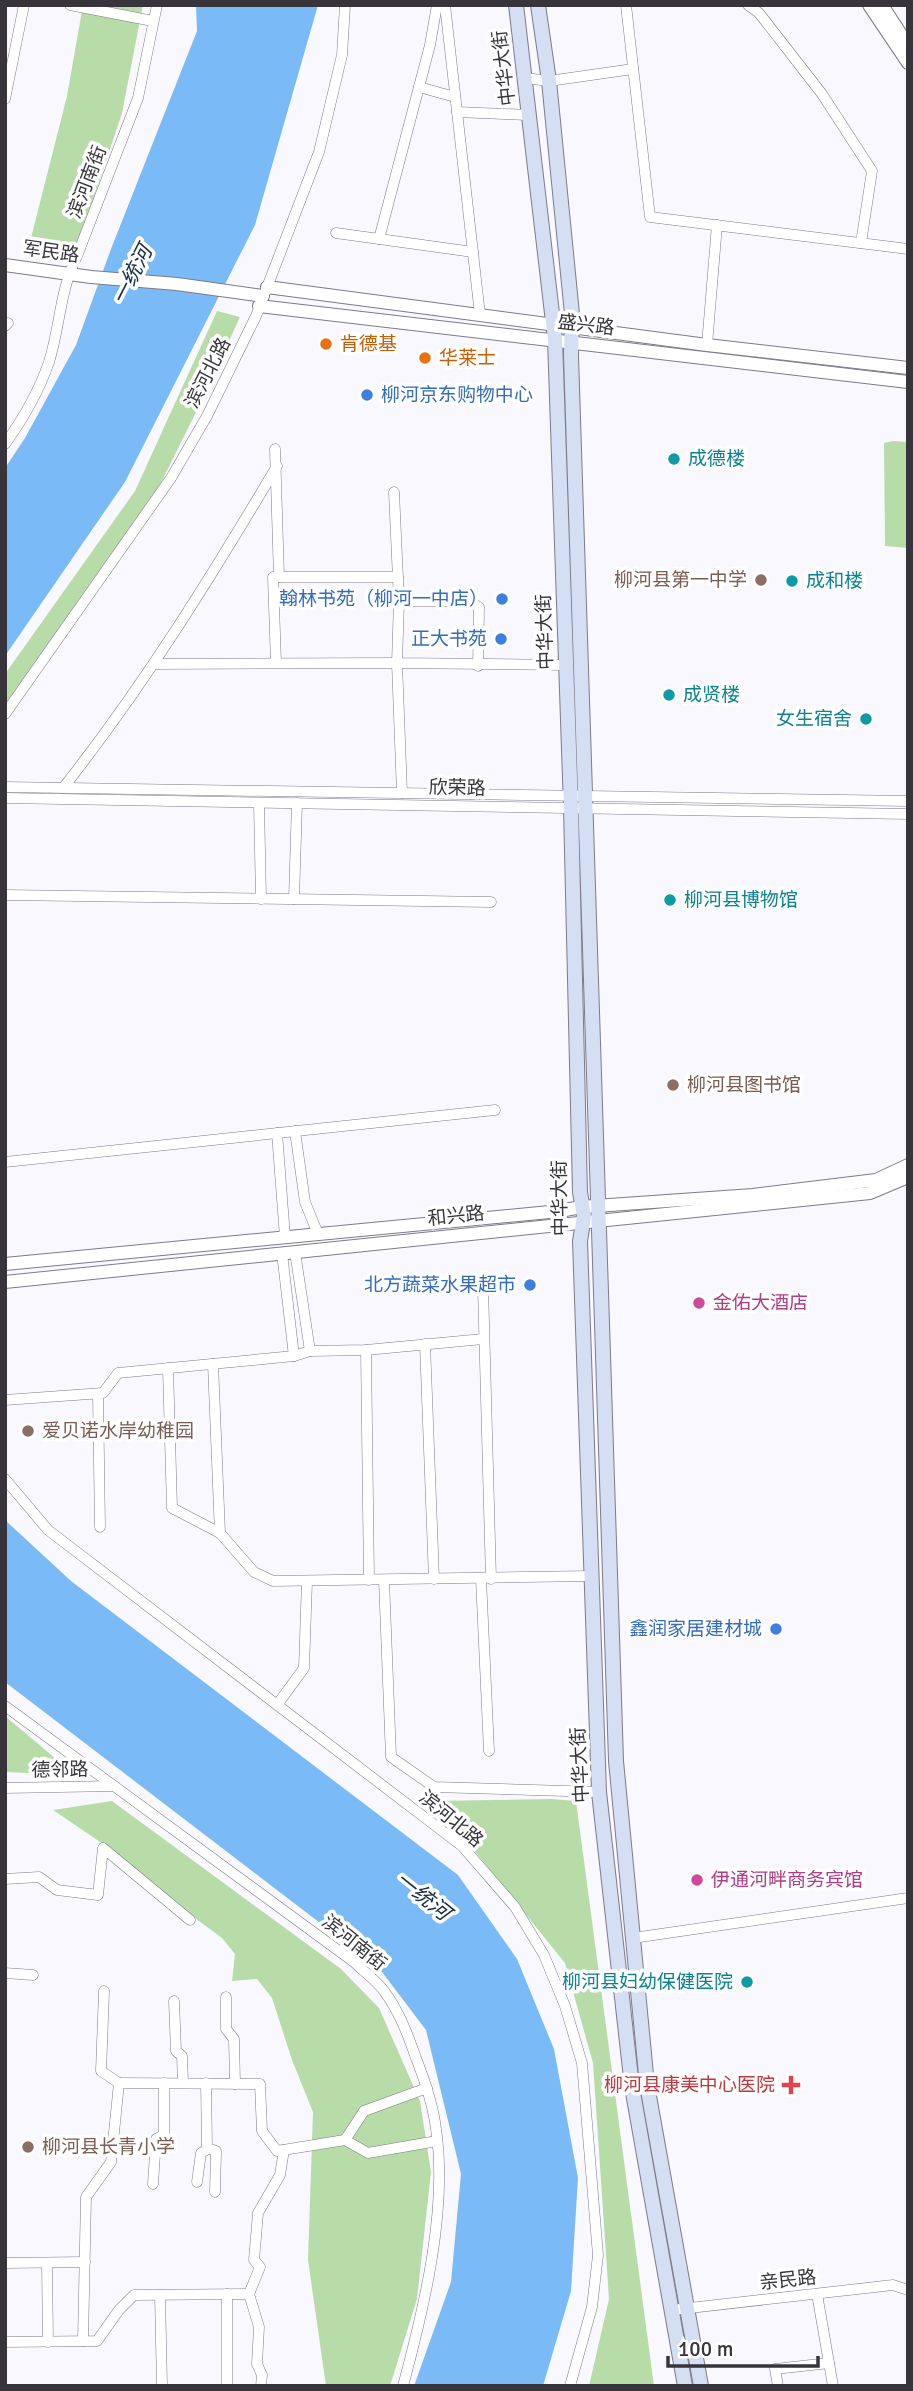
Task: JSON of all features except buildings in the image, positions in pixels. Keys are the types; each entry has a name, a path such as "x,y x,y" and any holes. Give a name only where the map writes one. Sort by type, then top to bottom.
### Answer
{"main road":[{"name":"中华大街","path":"516,5 555,341 565,665 578,802 599,1214 616,1761 647,2085 701,2386"},
{"name":"中华大街","path":"538,5 549,81 572,327 583,1224 580,1241 599,1792 632,2087 685,2386"}],"street":[{"path":"5,99 24,5"},
{"path":"70,5 153,22"},
{"name":"滨河南街","path":"5,444 23,418 49,362 69,272 138,98 157,5"},
{"name":"滨河北路","path":"5,714 171,478 207,416 263,296 319,152 342,55 345,5"},
{"path":"379,239 430,45 437,5"},
{"path":"445,5 480,315"},
{"path":"626,5 650,216 908,249"},
{"path":"748,5 759,13 822,94 872,171 861,243"},
{"path":"869,5 908,62"},
{"path":"882,5 908,45"},
{"path":"525,78 549,81 633,69"},
{"path":"419,87 456,97"},
{"path":"457,112 529,115"},
{"path":"708,345 717,225"},
{"path":"336,233 473,252"},
{"name":"军民路","path":"5,265 263,296"},
{"name":"盛兴路","path":"263,296 480,315 908,368"},
{"name":"盛兴路","path":"263,296 555,341 908,382"},
{"path":"275,449 279,577"},
{"path":"63,788 154,664 277,466"},
{"path":"394,492 399,601 397,663 402,793"},
{"path":"275,663 273,577 398,578"},
{"path":"399,601 468,601 480,607 478,666"},
{"path":"154,664 565,665"},
{"name":"欣荣路","path":"5,787 402,793 908,814"},
{"name":"欣荣路","path":"5,798 259,803 908,801"},
{"path":"259,803 261,899"},
{"path":"294,899 297,803"},
{"path":"5,895 491,902"},
{"path":"5,1162 495,1110"},
{"path":"295,1131 305,1202 318,1234"},
{"path":"278,1133 285,1237"},
{"name":"和兴路","path":"5,1282 583,1224 599,1214 876,1180 908,1166"},
{"name":"和兴路","path":"5,1264 581,1207 599,1214 870,1193 908,1177"},
{"path":"289,1253 310,1351"},
{"path":"289,1253 294,1356"},
{"path":"483,1287 489,1751"},
{"path":"5,1400 103,1393 118,1373 294,1356 310,1351 366,1350 483,1339"},
{"path":"425,1344 434,1579"},
{"path":"366,1350 369,1580"},
{"path":"213,1364 220,1533"},
{"path":"168,1368 172,1508 220,1533 254,1572 273,1581 591,1576"},
{"path":"98,1394 100,1527"},
{"name":"滨河北路","path":"5,1479 48,1530 462,1846 515,1907 544,1955 565,2006 582,2063 598,2255 592,2307 570,2386"},
{"path":"384,1580 391,1757 434,1787 599,1792"},
{"path":"277,1705 304,1668 307,1581"},
{"name":"滨河南街","path":"5,1706 354,1962 384,1990 405,2027 427,2088 440,2174 425,2295 403,2386"},
{"name":"德邻路","path":"5,1788 114,1786"},
{"path":"5,1879 39,1877 57,1890 98,1895 103,1848 190,1920"},
{"path":"633,1938 908,1898"},
{"path":"5,1973 33,1975"},
{"path":"104,1991 101,2071 119,2083 260,2084 262,2131 277,2151 345,2140 368,2153 437,2141"},
{"path":"226,1997 226,2029 234,2039 235,2084"},
{"path":"174,2001 176,2051 182,2056 183,2083"},
{"path":"83,2342 86,2197 111,2162 119,2083"},
{"path":"153,2184 156,2139 164,2136 164,2083"},
{"path":"206,2084 208,2149"},
{"path":"345,2140 364,2111 427,2088"},
{"path":"197,2182 201,2153 208,2149 216,2151 215,2192"},
{"path":"261,2386 262,2375 257,2364 260,2327 249,2294 260,2267 254,2260 258,2213 280,2175 284,2150"},
{"path":"5,2263 85,2262"},
{"path":"47,2263 48,2342"},
{"name":"亲民路","path":"672,2310 892,2286 908,2290"},
{"path":"227,2294 227,2386"},
{"path":"5,2342 97,2341 119,2310 134,2295 249,2294"},
{"path":"817,2294 833,2386"},
{"path":"160,2295 162,2386"},
{"path":"778,2386 775,2369 829,2363"}],"green space":[{"path":"83,5 143,5 122,113 74,257 30,242 67,96"},
{"path":"217,311 240,317 159,487 5,709 5,674 135,491"},
{"path":"908,442 908,548 885,546 884,443"},
{"path":"5,1716 75,1775 5,1772"},
{"path":"112,1801 341,1969 379,2008 420,2101 431,2172 417,2299 390,2386 326,2386 308,2260 313,2112 292,2060 272,1998 257,1979 232,1981 235,1954 222,1938 153,1887 106,1846 53,1810"},
{"path":"434,1801 576,1801 654,2386 589,2386 609,2299 593,2063 565,1963"}],"water":[{"name":"一统河","path":"196,5 318,5 255,225 125,482 5,656 5,468 25,438 76,345 197,31"},
{"name":"一统河","path":"5,1520 71,1581 458,1875 517,1959 554,2049 578,2178 571,2291 543,2386 414,2386 451,2282 461,2174 426,2030 379,1968 5,1682"}],"place":[{"name":"肯德基","path":"326,344"},
{"name":"华莱士","path":"425,358"},
{"name":"柳河京东购物中心","path":"367,395"},
{"name":"成德楼","path":"674,459"},
{"name":"柳河县第一中学","path":"761,580"},
{"name":"成和楼","path":"792,581"},
{"name":"翰林书苑（柳河一中店）","path":"502,599"},
{"name":"正大书苑","path":"501,639"},
{"name":"成贤楼","path":"669,695"},
{"name":"女生宿舍","path":"866,719"},
{"name":"柳河县博物馆","path":"670,900"},
{"name":"柳河县图书馆","path":"673,1085"},
{"name":"北方蔬菜水果超市","path":"530,1285"},
{"name":"金佑大酒店","path":"699,1303"},
{"name":"爱贝诺水岸幼稚园","path":"28,1431"},
{"name":"鑫润家居建材城","path":"776,1629"},
{"name":"伊通河畔商务宾馆","path":"697,1880"},
{"name":"柳河县妇幼保健医院","path":"747,1982"},
{"name":"柳河县康美中心医院","path":"791,2085"},
{"name":"柳河县长青小学","path":"28,2147"}]}
